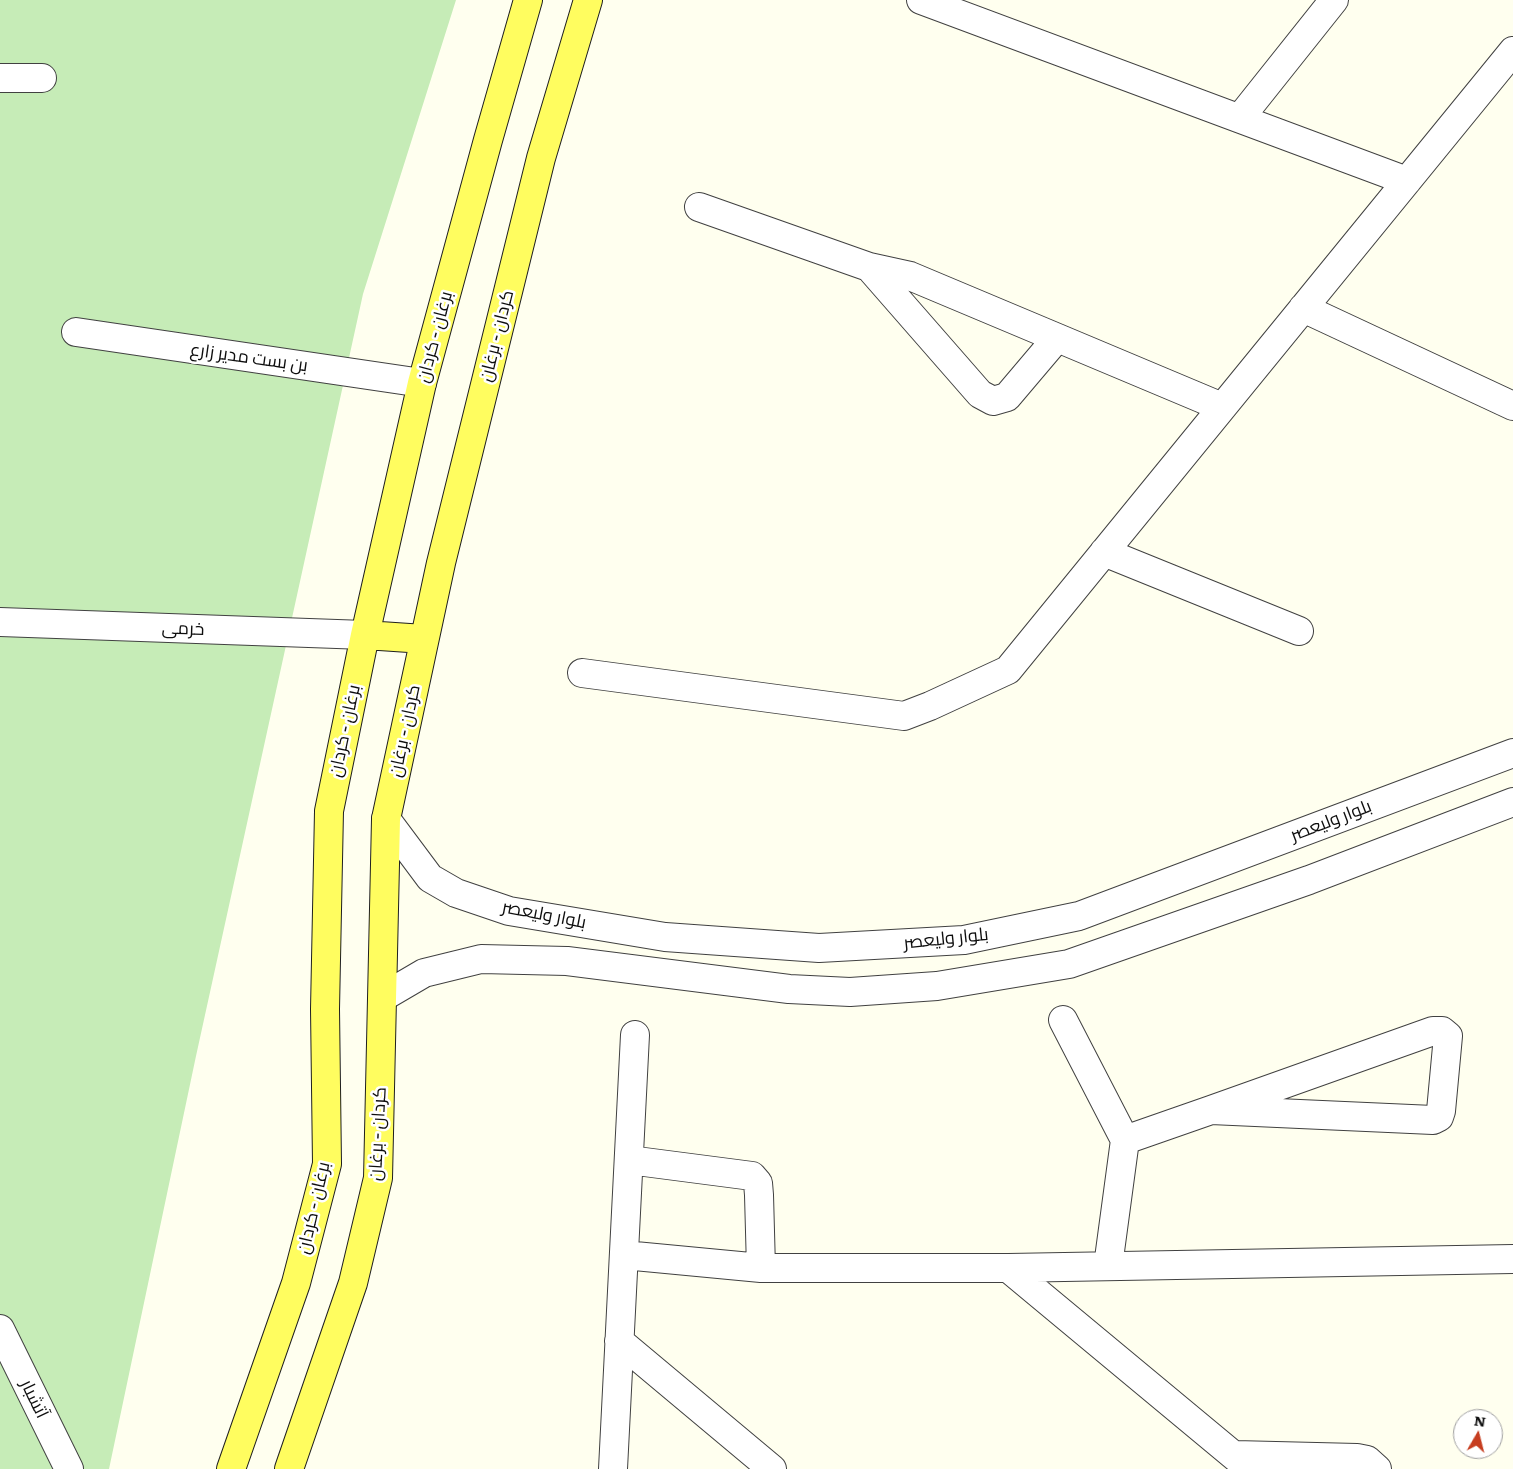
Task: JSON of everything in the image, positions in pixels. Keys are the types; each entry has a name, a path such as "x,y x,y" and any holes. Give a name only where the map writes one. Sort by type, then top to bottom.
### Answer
{"main road":[{"name":"برغان - کردان","path":"231,1469 296,1283 327,1164 325,1009 329,811 365,635 422,383 528,0"},
{"name":"کردان - برغان","path":"289,1469 353,1283 378,1178 386,819 424,639 540,158 588,0"},
{"path":"365,635 424,639"}],"street":[{"path":"921,0 1407,181"},
{"path":"1240,118 1334,0"},
{"path":"582,674 904,716 1008,670 1512,54"},
{"path":"0,78 42,78"},
{"path":"699,207 869,267 910,276 1222,407"},
{"path":"869,267 980,394 993,401 1007,397 1057,338"},
{"path":"1303,308 1512,405"},
{"name":"بن بست مدیر زارع","path":"76,332 422,383"},
{"path":"1104,552 1299,632"},
{"name":"خرمی","path":"0,622 365,635"},
{"name":"بلوار ولیعصر","path":"386,819 430,878 456,893 509,911 665,937 819,948 964,940 1079,916 1513,752"},
{"path":"383,996 424,972 481,959 567,961 789,989 850,992 937,986 1069,964 1309,880 1513,802"},
{"path":"1079,916 1093,955"},
{"path":"1063,1020 1125,1140 1108,1266"},
{"path":"1125,1140 1433,1031 1442,1031 1448,1036 1441,1111 1439,1117 1433,1120 1211,1110"},
{"path":"613,1469 635,1035"},
{"path":"629,1160 752,1176 758,1183 759,1189 761,1268"},
{"path":"624,1255 761,1268 1008,1268 1513,1259"},
{"path":"1008,1268 1243,1462 1357,1458 1367,1460 1377,1469"},
{"name":"آتشبار","path":"0,1329 69,1469"},
{"path":"619,1341 772,1469"}],"green space":[{"path":"0,0 456,0 363,294 196,1056 109,1469 0,1469"}]}
